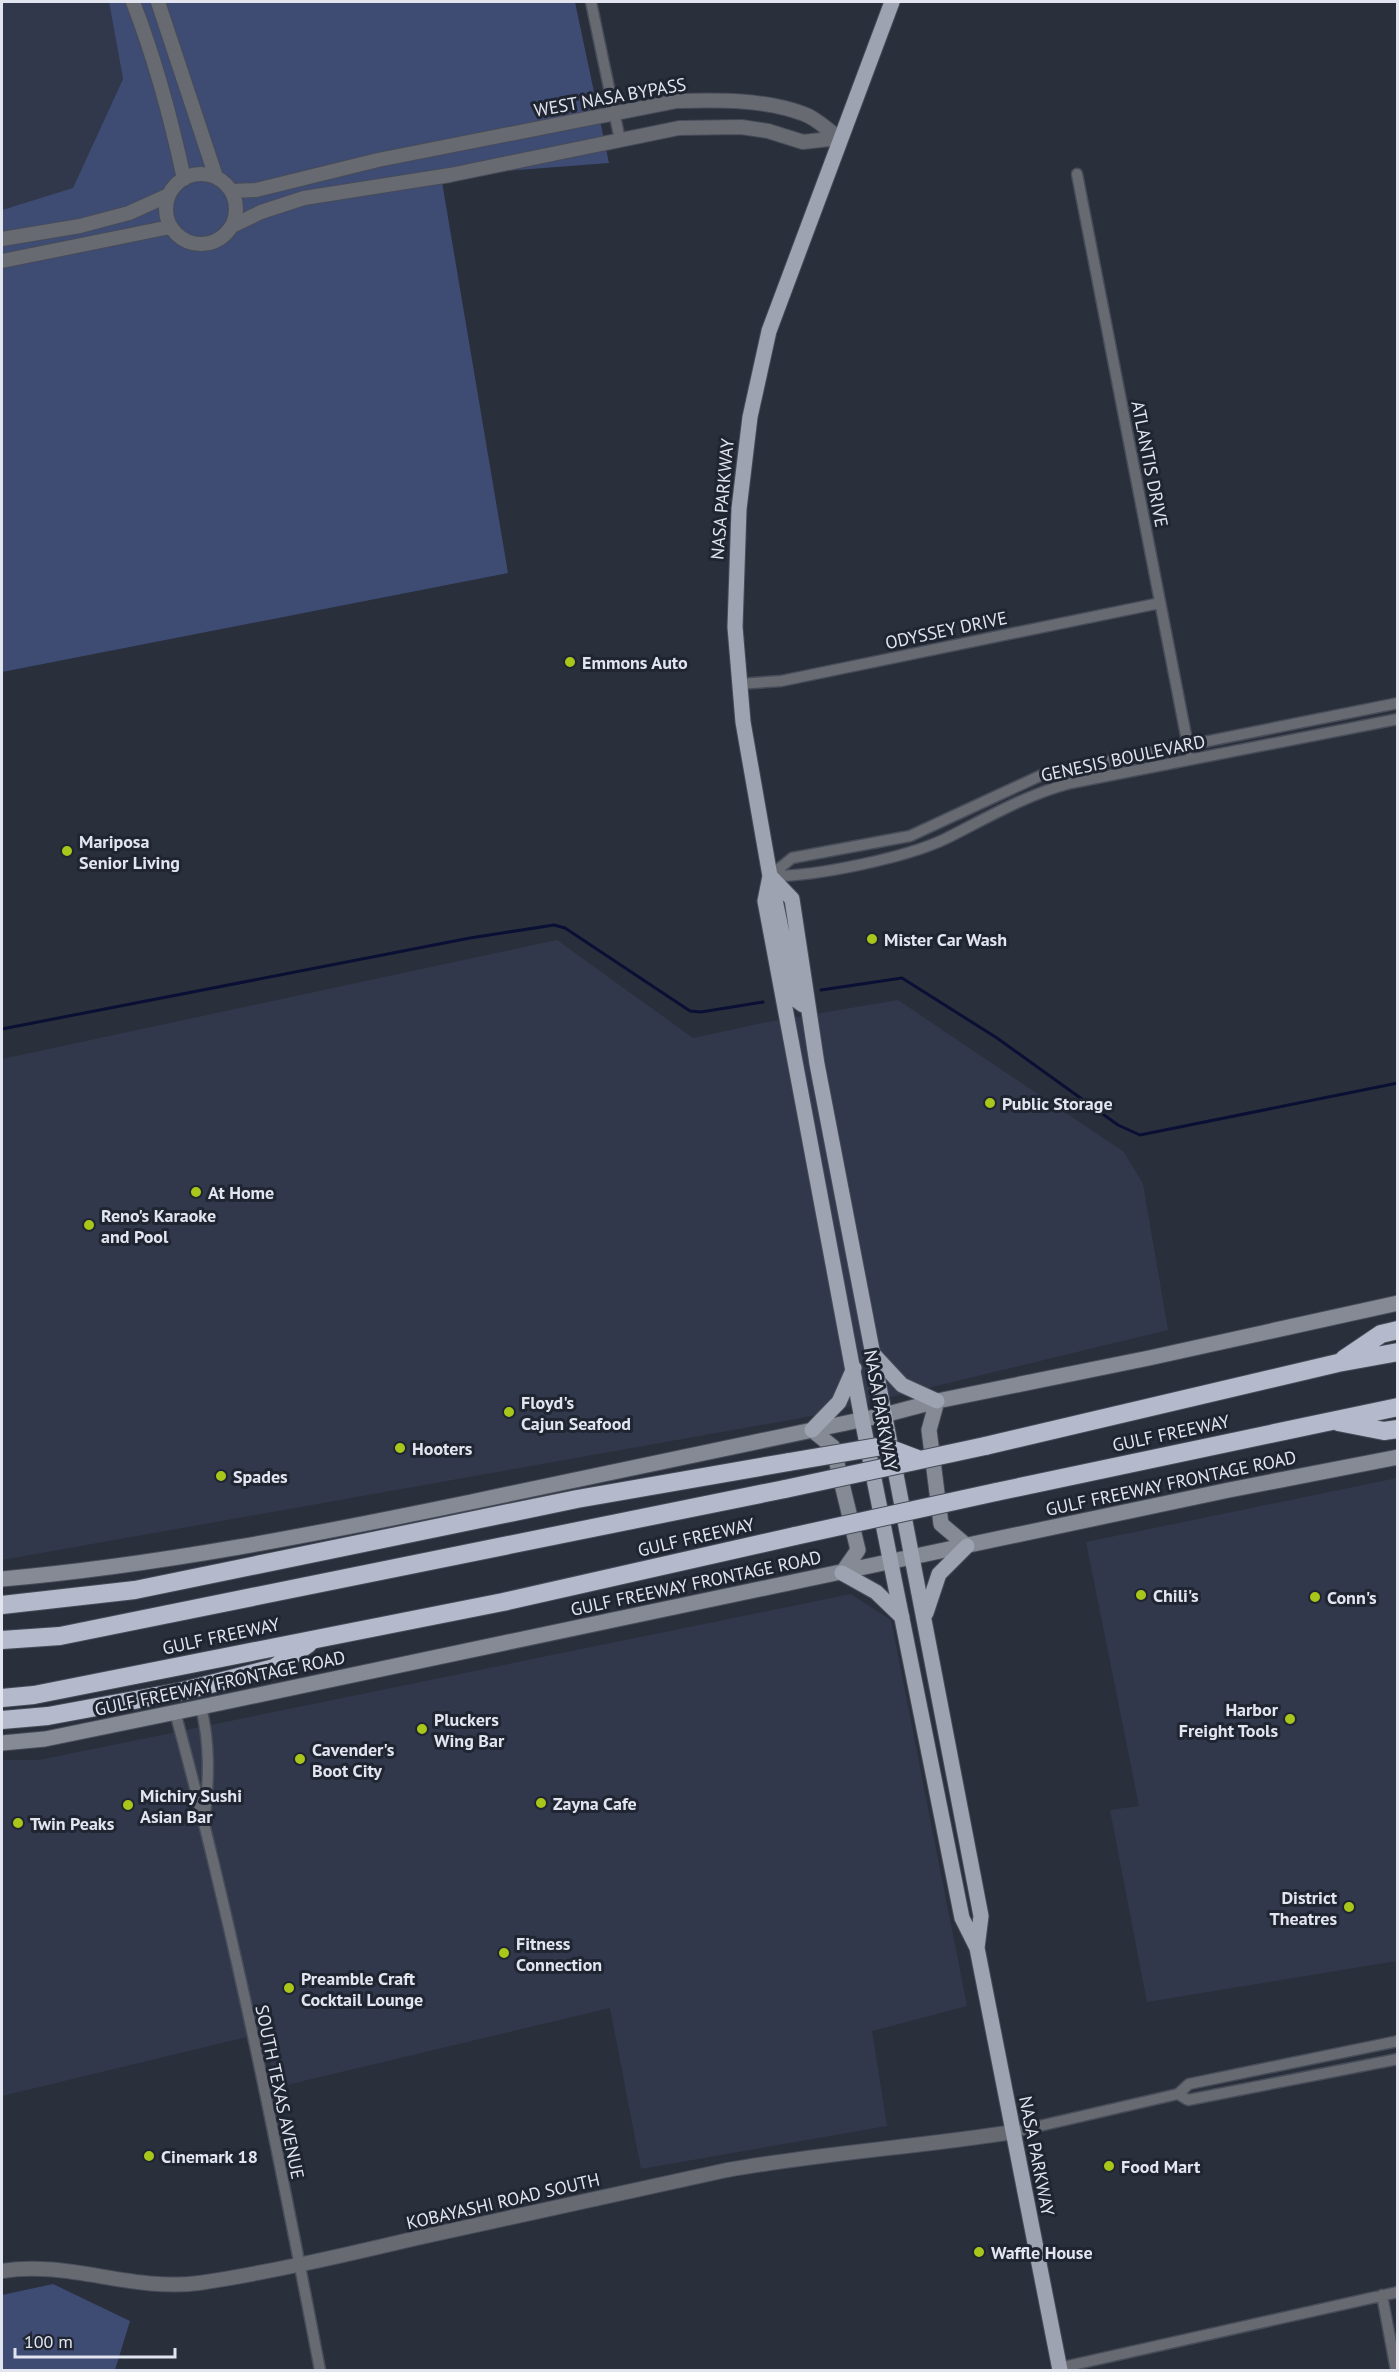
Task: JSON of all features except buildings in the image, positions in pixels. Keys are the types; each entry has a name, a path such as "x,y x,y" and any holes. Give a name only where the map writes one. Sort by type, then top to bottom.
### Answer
{"highway":[{"path":"1338,1363 1381,1334 1398,1329"},
{"name":"GULF FREEWAY","path":"2,1640 60,1636 785,1489 985,1446 1338,1363 1398,1352"},
{"name":"GULF FREEWAY","path":"2,1698 45,1692 503,1602 996,1492 1398,1407"},
{"path":"1330,1420 1384,1431 1398,1429"},
{"path":"2,1605 135,1590 577,1499 883,1446 920,1460"},
{"path":"2,1720 48,1716 135,1702 274,1668 316,1638"}],"main road":[{"name":"NASA PARKWAY","path":"892,2 781,292 757,381 744,454 735,568 738,684 770,876 765,901 862,1419 962,1918 977,1948 1060,2369"},
{"name":"NASA PARKWAY","path":"770,876 792,899 817,1064 884,1415 914,1557 981,1916 977,1948"},
{"path":"795,1068 817,1064"},
{"path":"2,1579 76,1573 165,1560 373,1522 884,1415 937,1401 1149,1358 1398,1303"},
{"path":"873,1354 902,1385 937,1401"},
{"path":"812,1430 839,1402 854,1368"},
{"path":"925,1616 939,1574 967,1546 941,1524 929,1430 937,1401"},
{"path":"812,1430 833,1447 858,1550 842,1573 876,1592 902,1617"},
{"name":"GULF FREEWAY FRONTAGE ROAD","path":"2,1743 45,1739 1398,1457"}],"street":[{"path":"133,2 152,52 172,123 184,178"},
{"path":"158,2 216,177 232,191 236,203 232,226"},
{"path":"591,2 620,140"},
{"name":"WEST NASA BYPASS","path":"232,191 256,190 309,175 378,160 677,101 744,102 806,114 839,138"},
{"path":"169,195 166,206 170,228 185,240 202,245 214,242 232,226 261,212 304,198 432,178 679,128 707,126 768,131 803,142 839,138"},
{"path":"2,239 80,226 129,213 169,195 184,178 194,174 216,177"},
{"name":"ATLANTIS DRIVE","path":"1077,174 1190,760"},
{"path":"2,261 170,228"},
{"name":"ODYSSEY DRIVE","path":"738,684 781,681 1160,603"},
{"name":"GENESIS BOULEVARD","path":"770,876 792,858 910,836 1044,774 1398,703"},
{"path":"1360,710 1363,726"},
{"name":"GENESIS BOULEVARD","path":"770,876 795,877 906,853 944,839 1042,791 1398,719"},
{"name":"SOUTH TEXAS AVENUE","path":"201,1707 208,1735 210,1766 205,1821"},
{"name":"SOUTH TEXAS AVENUE","path":"175,1712 205,1821 300,2265 320,2370"},
{"path":"1013,2132 1178,2094 1189,2084 1398,2041"},
{"path":"1178,2094 1188,2100 1398,2059"},
{"name":"KOBAYASHI ROAD SOUTH","path":"2,2271 25,2267 54,2269 145,2284 176,2285 300,2265 727,2170 791,2159 947,2142 1013,2132"},
{"path":"1060,2369 1398,2292"},
{"path":"1382,2295 1396,2370"}],"shaded area":[{"path":"2,2 109,2 123,79 73,189 2,210"},
{"path":"109,2 575,2 609,163 441,176 508,573 2,672 2,210 73,188 123,79"},
{"path":"557,940 693,1038 768,1022 898,1000 1124,1152 1143,1184 1168,1330 812,1416 2,1560 2,1059"},
{"path":"1397,1478 1397,1961 1147,2002 1110,1810 1139,1806 1086,1542"},
{"path":"851,1594 891,1620 967,2006 872,2031 887,2126 641,2169 610,2008 274,2088 267,2032 2,2096 2,1760 39,1760"},
{"path":"53,2284 130,2321 115,2370 2,2370 2,2295"}],"waterway":[{"path":"2,1029 470,938 554,925 565,928 690,1011 701,1012 763,1002"},
{"path":"821,990 902,978 997,1038 1118,1125 1140,1135 1398,1083"}],"place":[{"name":"Emmons Auto","path":"570,662"},
{"name":"Mariposa Senior Living","path":"67,851"},
{"name":"Mister Car Wash","path":"872,939"},
{"name":"Public Storage","path":"990,1103"},
{"name":"At Home","path":"196,1192"},
{"name":"Reno's Karaoke and Pool","path":"89,1225"},
{"name":"Floyd's Cajun Seafood","path":"509,1412"},
{"name":"Hooters","path":"400,1448"},
{"name":"Spades","path":"221,1476"},
{"name":"Chili's","path":"1141,1595"},
{"name":"Conn's","path":"1315,1597"},
{"name":"Harbor Freight Tools","path":"1290,1719"},
{"name":"Pluckers Wing Bar","path":"422,1729"},
{"name":"Cavender's Boot City","path":"300,1759"},
{"name":"Zayna Cafe","path":"541,1803"},
{"name":"Michiry Sushi Asian Bar","path":"128,1805"},
{"name":"Twin Peaks","path":"18,1823"},
{"name":"District Theatres","path":"1349,1907"},
{"name":"Fitness Connection","path":"504,1953"},
{"name":"Preamble Craft Cocktail Lounge","path":"289,1988"},
{"name":"Cinemark 18","path":"149,2156"},
{"name":"Food Mart","path":"1109,2166"},
{"name":"Waffle House","path":"979,2252"}]}
